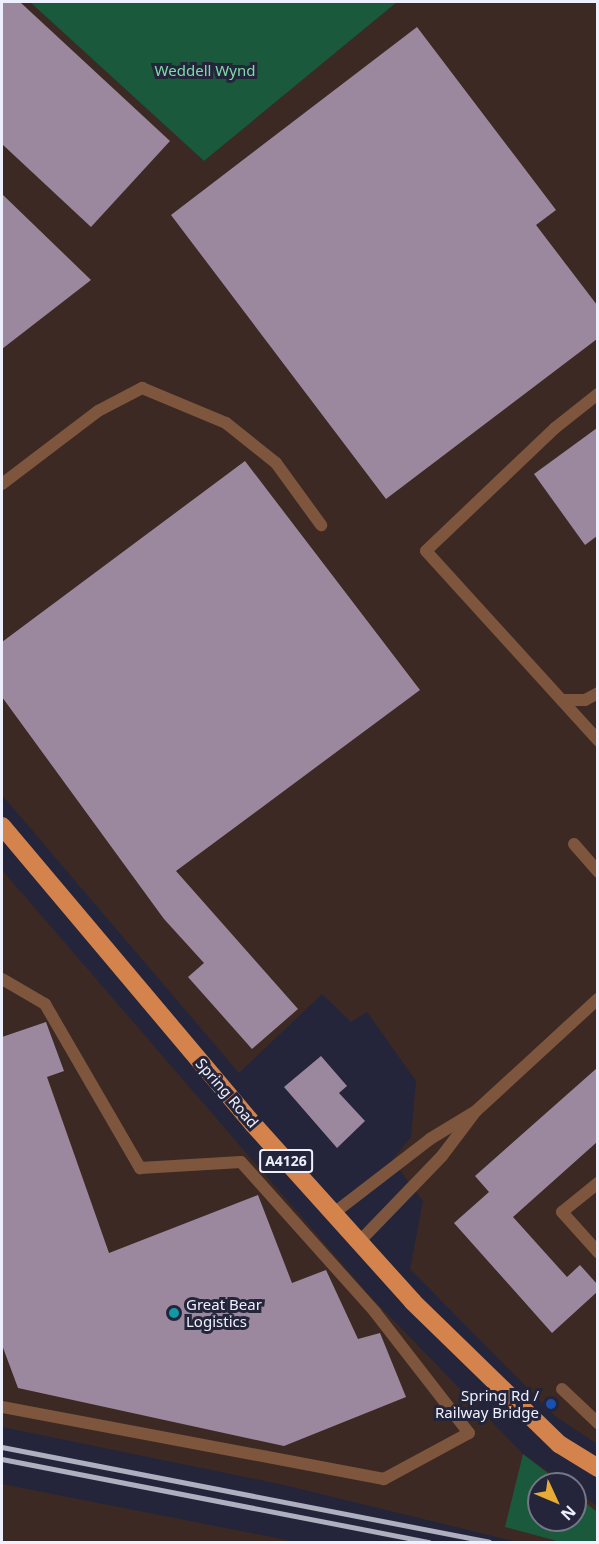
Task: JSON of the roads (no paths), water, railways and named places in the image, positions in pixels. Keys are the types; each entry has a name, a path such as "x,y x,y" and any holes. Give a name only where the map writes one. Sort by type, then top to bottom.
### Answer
{"main road":[{"name":"Spring Road","path":"2,826 253,1124 360,1242 482,1372 559,1444 597,1468"}],"lane":[{"path":"2,484 98,411 142,388 226,423 276,463 321,525"},
{"path":"597,394 555,428 426,551 597,740"},
{"path":"562,700 585,700 597,693"},
{"path":"574,844 597,872"},
{"path":"2,979 45,1004 140,1168 241,1162 375,1312 469,1433 384,1479 2,1407"},
{"path":"360,1242 442,1156 476,1111 597,999"},
{"path":"334,1213 430,1139 476,1111"},
{"path":"597,1183 562,1212 597,1252"},
{"path":"562,1389 597,1424"}],"railway":[{"path":"2,1447 489,1542"},
{"path":"2,1459 429,1542"}],"place":[{"name":"Great Bear Logistics","path":"174,1313"},
{"name":"Spring Rd / Railway Bridge","path":"551,1404"}],"park label":[{"name":"Weddell Wynd","path":"205,71"}]}
